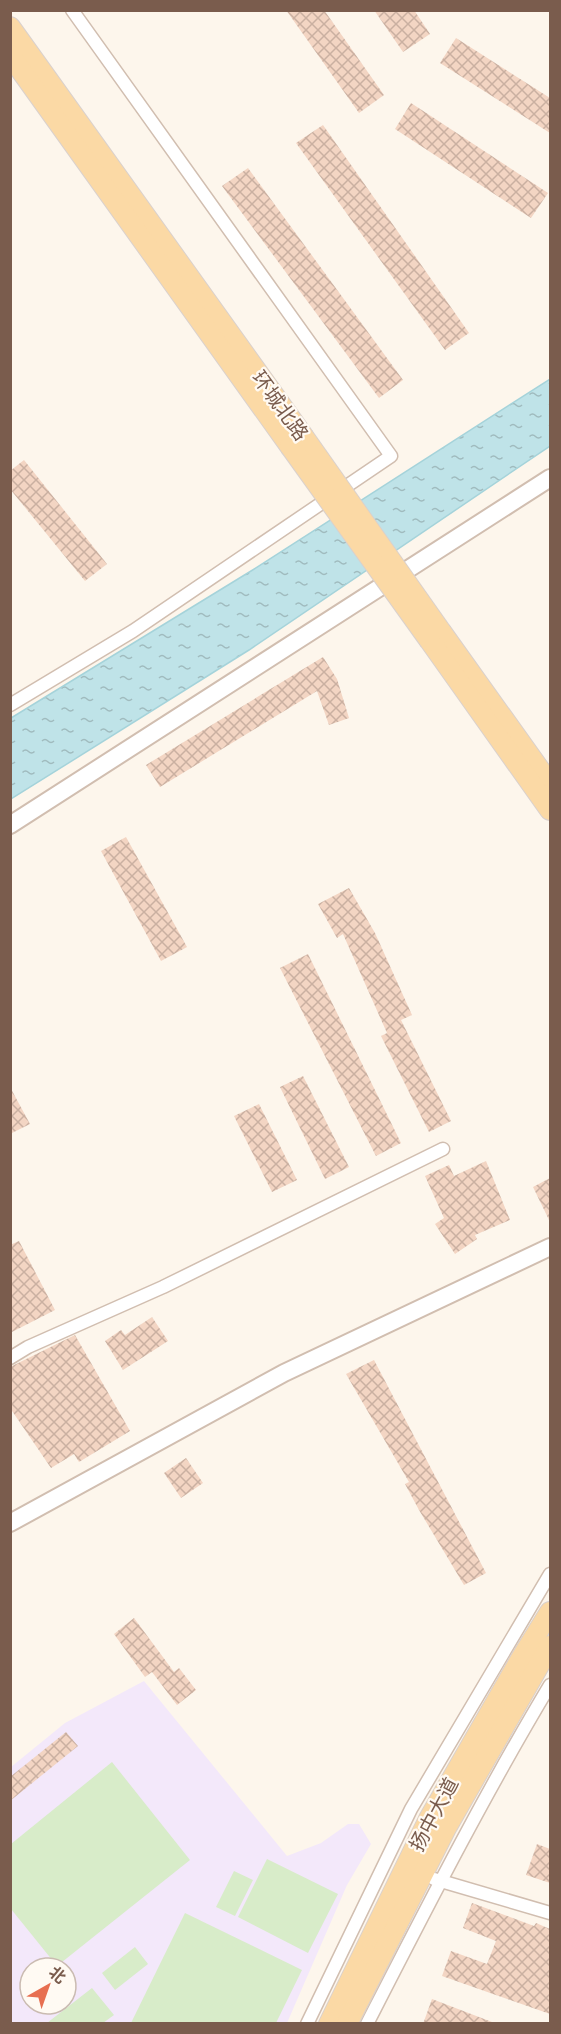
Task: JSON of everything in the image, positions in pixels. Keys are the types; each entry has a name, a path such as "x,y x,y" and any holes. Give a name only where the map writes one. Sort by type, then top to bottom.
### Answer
{"main road":[{"name":"环城北路","path":"10,27 436,637 550,810"},
{"name":"环城北路","path":"10,55 297,441"},
{"name":"环城北路","path":"436,637 550,784"},
{"name":"扬中大道","path":"329,2024 429,1819 550,1612"},
{"name":"扬中大道","path":"347,2024 431,1879 446,1828 550,1646"}],"street":[{"path":"10,705 133,631 391,456 72,10"},
{"path":"10,825 550,478"},
{"path":"10,1358 28,1347 163,1287 443,1149"},
{"path":"10,1523 284,1373 550,1247"},
{"path":"307,2024 411,1809 550,1574"},
{"path":"367,2024 431,1879 550,1684"},
{"path":"431,1879 550,1913"}],"shaded area":[{"path":"144,1681 287,1856 321,1843 348,1824 359,1824 371,1844 347,1885 287,2023 11,2024 11,1767 65,1723"}],"green space":[{"path":"112,1762 190,1860 70,1956 49,1956 11,1909 11,1844"},
{"path":"267,1859 338,1894 308,1953 238,1917"},
{"path":"234,1871 253,1880 235,1916 216,1907"},
{"path":"185,1913 302,1970 276,2023 131,2023"},
{"path":"135,1947 148,1964 115,1990 102,1973"},
{"path":"92,1988 114,2015 103,2023 47,2023 56,2016 78,2016 78,1999"}],"water":[{"path":"550,379 550,446 249,650 11,799 11,718 251,571"}],"building":[{"path":"286,10 324,10 384,95 359,113"},
{"path":"374,10 414,10 430,34 403,52"},
{"path":"456,38 550,98 550,133 440,63"},
{"path":"411,103 548,193 531,218 395,129"},
{"path":"323,125 469,333 445,350 296,143"},
{"path":"248,168 403,380 379,398 222,186"},
{"path":"24,460 107,564 85,581 10,489 10,471"},
{"path":"323,657 337,679 349,718 329,725 317,691 160,787 146,765"},
{"path":"126,837 187,947 161,961 101,851"},
{"path":"349,888 375,933 412,1015 401,1020 451,1121 429,1132 381,1036 387,1033 343,934 337,938 318,904"},
{"path":"308,954 401,1143 376,1156 280,968"},
{"path":"303,1076 349,1167 325,1179 280,1087"},
{"path":"10,1087 30,1124 10,1134"},
{"path":"259,1104 297,1180 272,1192 234,1116"},
{"path":"486,1161 510,1220 475,1235 477,1239 455,1254 435,1224 444,1218 425,1176 449,1165 454,1176"},
{"path":"550,1178 550,1222 533,1187"},
{"path":"19,1241 55,1310 10,1333 10,1245"},
{"path":"152,1317 168,1341 123,1370 105,1341 121,1330 125,1335"},
{"path":"75,1335 130,1431 79,1462 74,1454 51,1468 10,1408 10,1367"},
{"path":"374,1360 486,1573 464,1585 419,1510 405,1484 409,1482 346,1374"},
{"path":"186,1458 203,1483 181,1498 164,1473"},
{"path":"134,1618 174,1672 179,1668 196,1690 177,1705 152,1672 145,1677 114,1634"},
{"path":"66,1732 78,1746 10,1801 10,1777"},
{"path":"537,1844 550,1849 550,1883 526,1875"},
{"path":"472,1903 534,1926 536,1923 550,1929 550,2014 442,1976 451,1951 487,1964 496,1941 463,1928"},
{"path":"432,1999 492,2022 491,2024 423,2024"}]}
